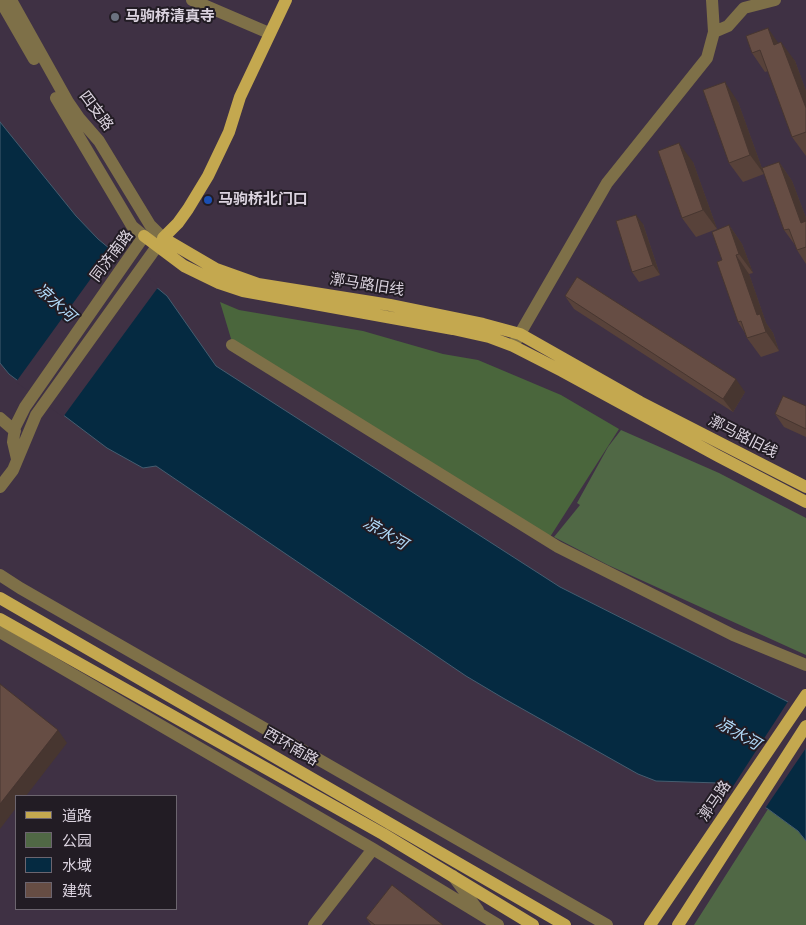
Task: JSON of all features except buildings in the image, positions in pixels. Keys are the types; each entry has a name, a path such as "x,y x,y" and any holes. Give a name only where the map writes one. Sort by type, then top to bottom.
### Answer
{"main road":[{"path":"159,242 178,223 208,176 229,132 240,97 286,0"},
{"name":"漷马路旧线","path":"159,242 216,269 258,284 390,305 483,324 806,487"},
{"name":"漷马路旧线","path":"516,340 562,371 806,502"},
{"name":"西环南路","path":"0,598 565,925"},
{"name":"西环南路","path":"0,619 383,834 533,925"},
{"name":"漷马路","path":"650,925 806,695"},
{"path":"678,925 806,726"}],"street":[{"name":"四支路","path":"0,0 132,226 144,236"},
{"name":"四支路","path":"11,0 68,102 99,141 159,242"},
{"path":"192,0 269,33"},
{"path":"516,340 607,183 707,58 714,32 712,0"},
{"path":"714,32 728,26 744,8 775,0"},
{"name":"同济南路","path":"0,487 13,470 36,415 159,242 144,236 25,407 15,431 13,442 17,460"},
{"path":"232,345 558,547 734,634 806,665"},
{"path":"0,418 15,431"},
{"path":"0,575 607,925"},
{"path":"0,632 373,849 498,925"},
{"path":"220,742 251,778"},
{"path":"314,925 373,849"},
{"path":"453,876 483,916"}],"green space":[{"path":"220,302 239,310 363,331 443,354 478,360 561,395 619,429 550,537 232,342"},
{"path":"621,430 719,473 806,518 806,655 608,565 554,537 580,505 577,503 608,447"},
{"path":"768,809 798,831 806,841 806,925 694,925"}],"water":[{"name":"凉水河","path":"0,122 76,216 98,239 167,296 216,366 560,587 806,711 806,841 798,831 768,809 719,783 656,781 638,774 503,698 466,676 156,466 143,468 107,448 9,374 0,363"}],"pier":[{"path":"113,248 159,286 63,417 16,382"},
{"path":"789,700 806,708 806,748 764,810 730,791"}],"place":[{"name":"马驹桥清真寺","path":"115,17"},
{"name":"马驹桥北门口","path":"208,200"}]}
